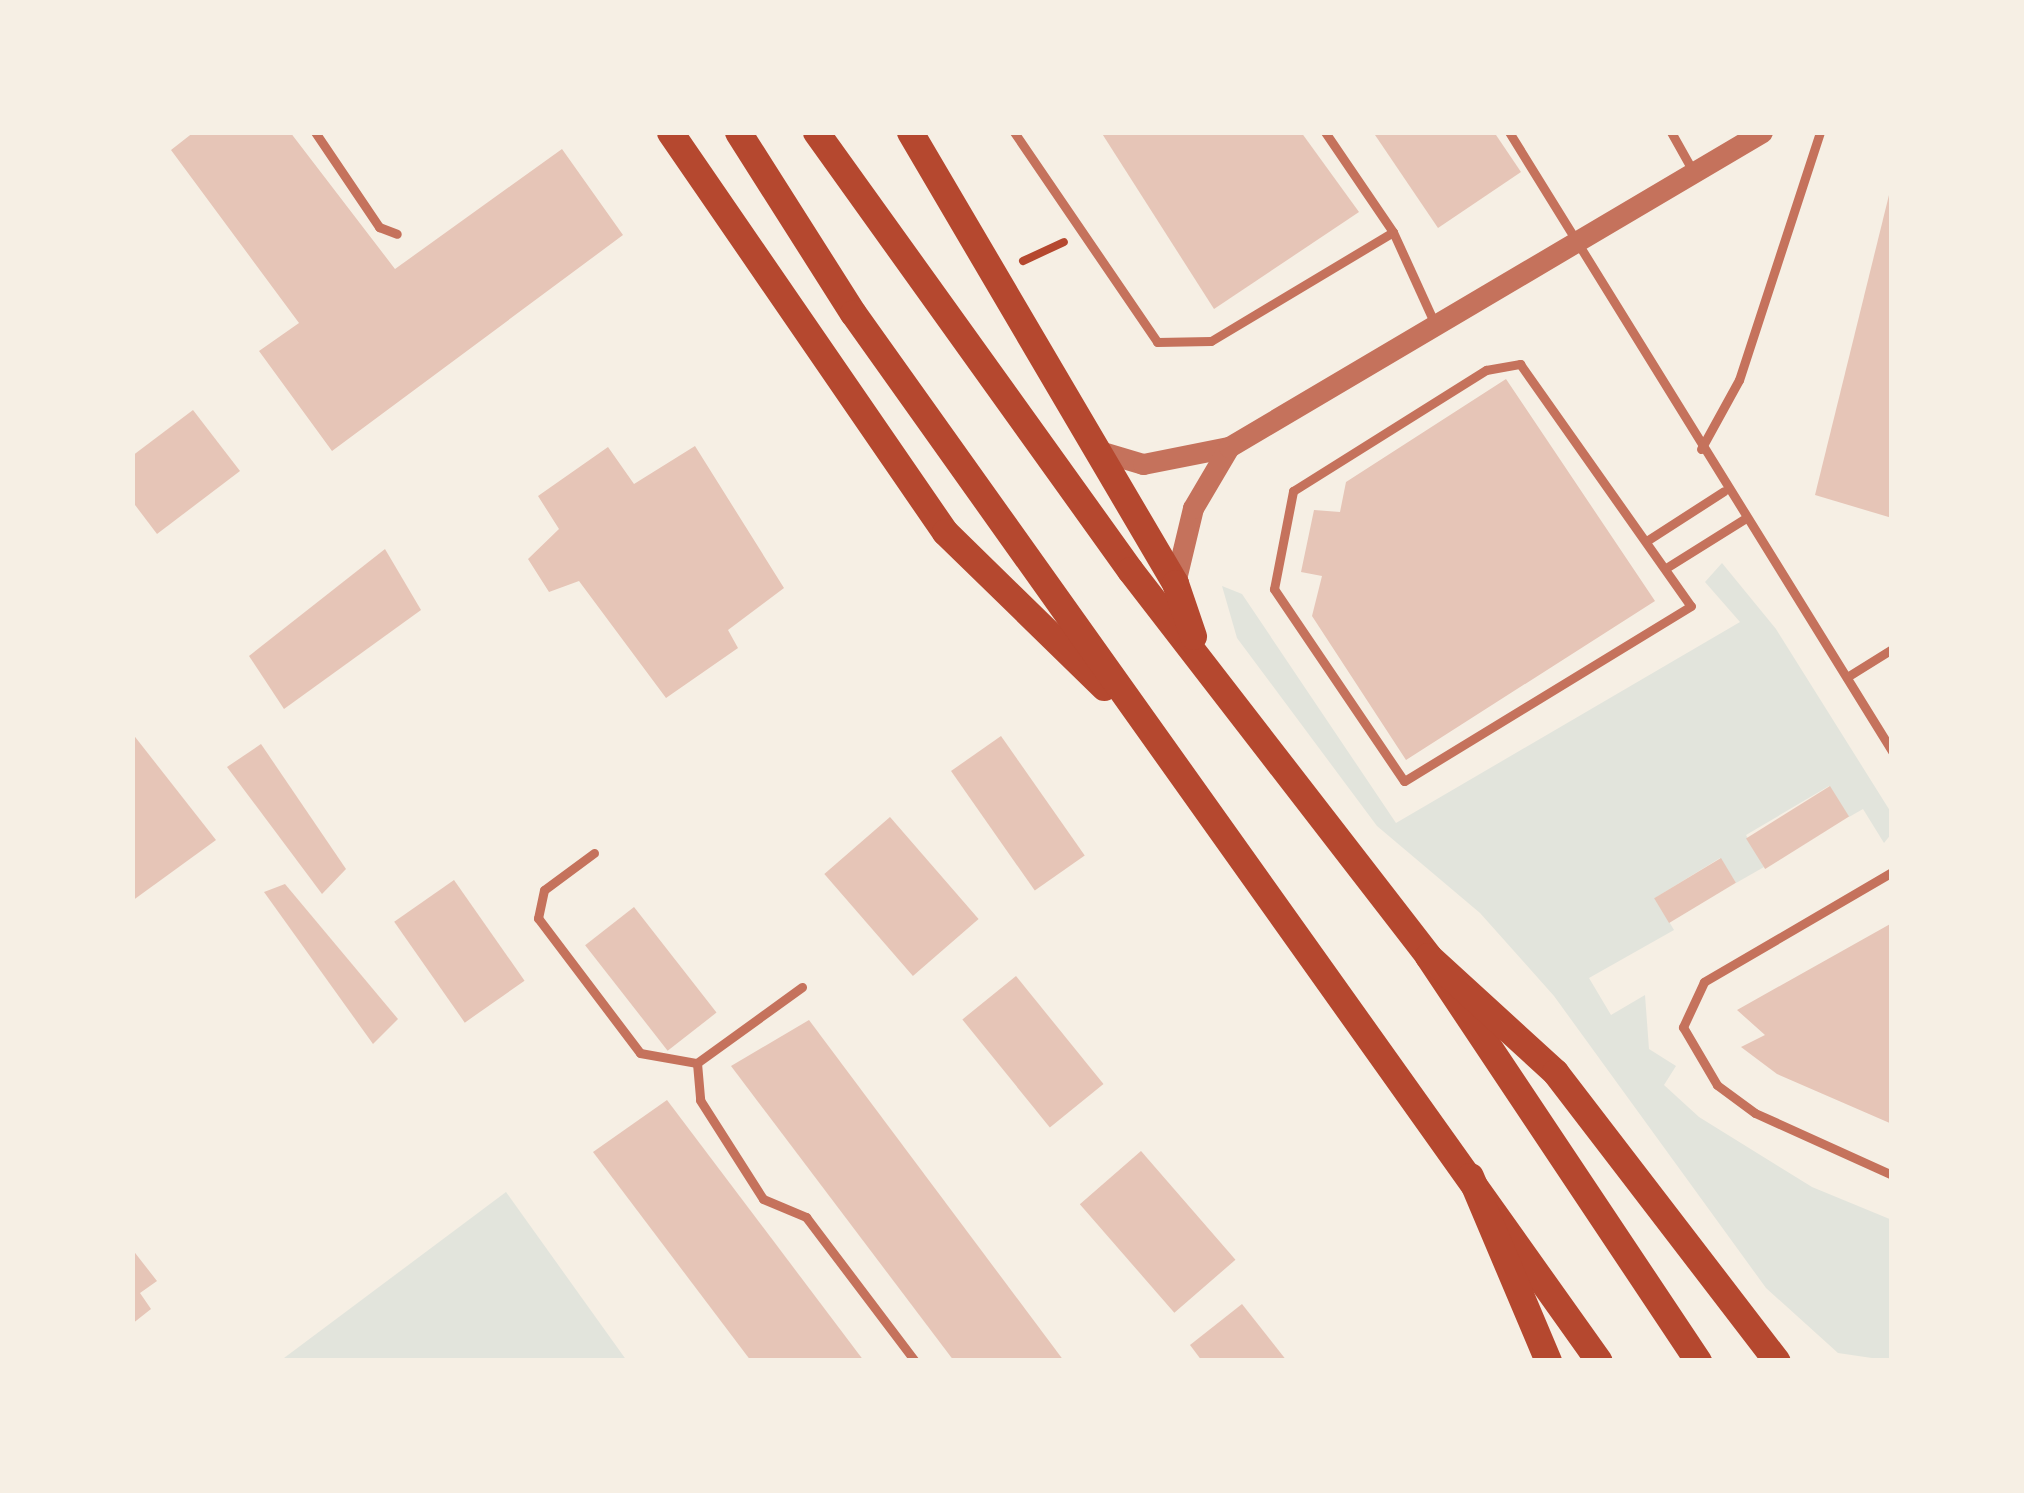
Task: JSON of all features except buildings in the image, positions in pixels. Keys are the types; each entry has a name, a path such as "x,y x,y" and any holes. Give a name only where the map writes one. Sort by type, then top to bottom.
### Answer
{"main road":[{"path":"670,132 944,532 1135,714"},
{"path":"738,132 853,313 1599,1361"},
{"path":"817,132 946,320 1428,956 1693,1358"},
{"path":"910,132 1091,448 1175,583 1200,657"},
{"path":"1428,956 1555,1072 1778,1361"},
{"path":"1470,1176 1549,1361"}],"street":[{"path":"1091,448 1143,464 1229,447 1762,132"},
{"path":"1175,583 1193,508 1229,447"}],"lane":[{"path":"315,132 379,227 397,234"},
{"path":"1014,132 1157,342 1183,348 1393,232"},
{"path":"1325,132 1393,232 1434,322"},
{"path":"1509,132 1724,491 1746,518 1892,751"},
{"path":"1671,132 1694,173"},
{"path":"1701,448 1739,380 1820,132"},
{"path":"1503,364 1541,379 1648,540 1691,606 1404,781 1274,589 1293,491 1503,364"},
{"path":"1648,540 1724,491"},
{"path":"1666,568 1746,518"},
{"path":"1847,677 1892,649"},
{"path":"593,853 544,890 538,918 640,1053 697,1064 802,987"},
{"path":"1892,872 1704,982 1683,1027 1717,1085 1755,1113 1892,1174"},
{"path":"697,1064 720,1144 763,1199 806,1217 915,1361"}],"path":[{"path":"1020,262 1081,234"}],"shaded area":[{"path":"1722,563 1776,629 1892,814 1892,833 1884,843 1863,809 1849,817 1829,786 1746,835 1764,867 1736,883 1720,858 1655,898 1674,930 1589,978 1611,1015 1645,995 1649,1049 1676,1066 1664,1085 1699,1117 1812,1187 1892,1220 1892,1361 1838,1353 1766,1288 1554,996 1480,913 1377,826 1237,638 1222,586 1242,594 1396,823 1740,622 1705,582"},
{"path":"506,1192 627,1361 280,1361"}]}
